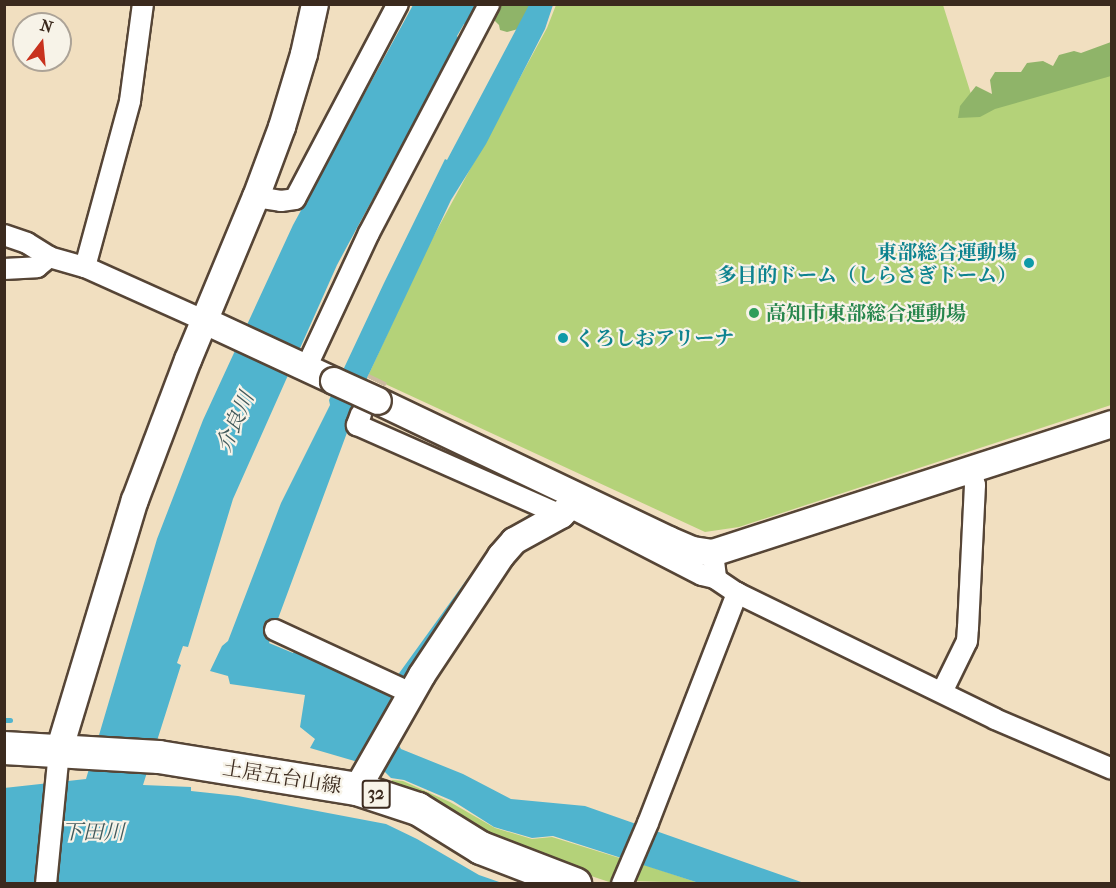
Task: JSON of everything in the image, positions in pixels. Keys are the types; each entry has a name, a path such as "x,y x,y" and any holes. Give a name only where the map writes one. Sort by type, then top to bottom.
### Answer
{"main road":[{"name":"土居五台山線","path":"4,748 65,759 159,757 361,782 418,809 480,848 575,884"}],"street":[{"path":"86,267 130,101 143,4"},
{"path":"46,884 65,759 135,500 256,197 297,75 315,4"},
{"path":"256,197 281,201 295,199 398,4"},
{"path":"303,367 369,233 489,4"},
{"path":"4,235 27,243 50,257 86,267 334,381 369,408 569,507 693,550 714,565 737,593 995,719 1112,769"},
{"path":"4,269 37,267 50,257"},
{"path":"714,565 971,470 1112,424"},
{"path":"942,692 967,641 975,485 971,470"},
{"path":"361,782 388,732 401,688 514,541 569,507"},
{"path":"626,875 737,593"},
{"path":"274,630 401,688"}],"green space":[{"path":"494,5 534,5 522,28 507,32 500,30 494,20 396,199 391,216 384,216"},
{"name":"高知市東部総合運動場","path":"556,5 943,5 976,110 1111,72 1111,405 739,527 705,532 368,376 426,250 547,28"},
{"path":"1111,42 1111,76 995,109 980,117 958,118 960,106 976,86 992,94 990,80 995,72 1021,72 1027,63 1043,61 1053,66 1059,55 1074,51 1081,53"},
{"path":"392,780 403,781 450,802 495,828 532,839 552,837 626,860 612,883 529,855 391,786"},
{"path":"636,862 699,883 631,881"}],"water":[{"path":"413,5 479,5 468,25 464,24 457,36 459,39 337,265 233,499 188,647 183,646 177,663 181,665 143,785 191,787 191,791 238,796 386,824 479,875 502,883 5,883 4,788 86,779 157,539 203,420 293,225"},
{"path":"529,5 553,5 545,29 486,144 451,200 368,376 269,643 293,653 296,648 387,690 501,533 533,512 541,517 510,534 396,740 401,749 463,774 511,799 585,806 804,883 699,883 553,836 532,838 494,827 453,801 404,780 391,778 382,769 310,748 315,739 300,727 305,695 230,684 228,676 210,671 222,646 228,641 281,503 330,405 329,400 384,283 445,159 447,160"}],"waterway":[{"path":"4,720 10,720"}],"tunnel":[{"path":"363,409 378,378"}],"place":[{"name":"東部総合運動場 多目的ドーム（しらさぎドーム）","path":"1029,263"},
{"name":"高知市東部総合運動場","path":"754,313"},
{"name":"くろしおアリーナ","path":"563,338"}],"water label":[{"name":"介良川","path":"235,422"},
{"name":"下田川","path":"93,832"}]}
